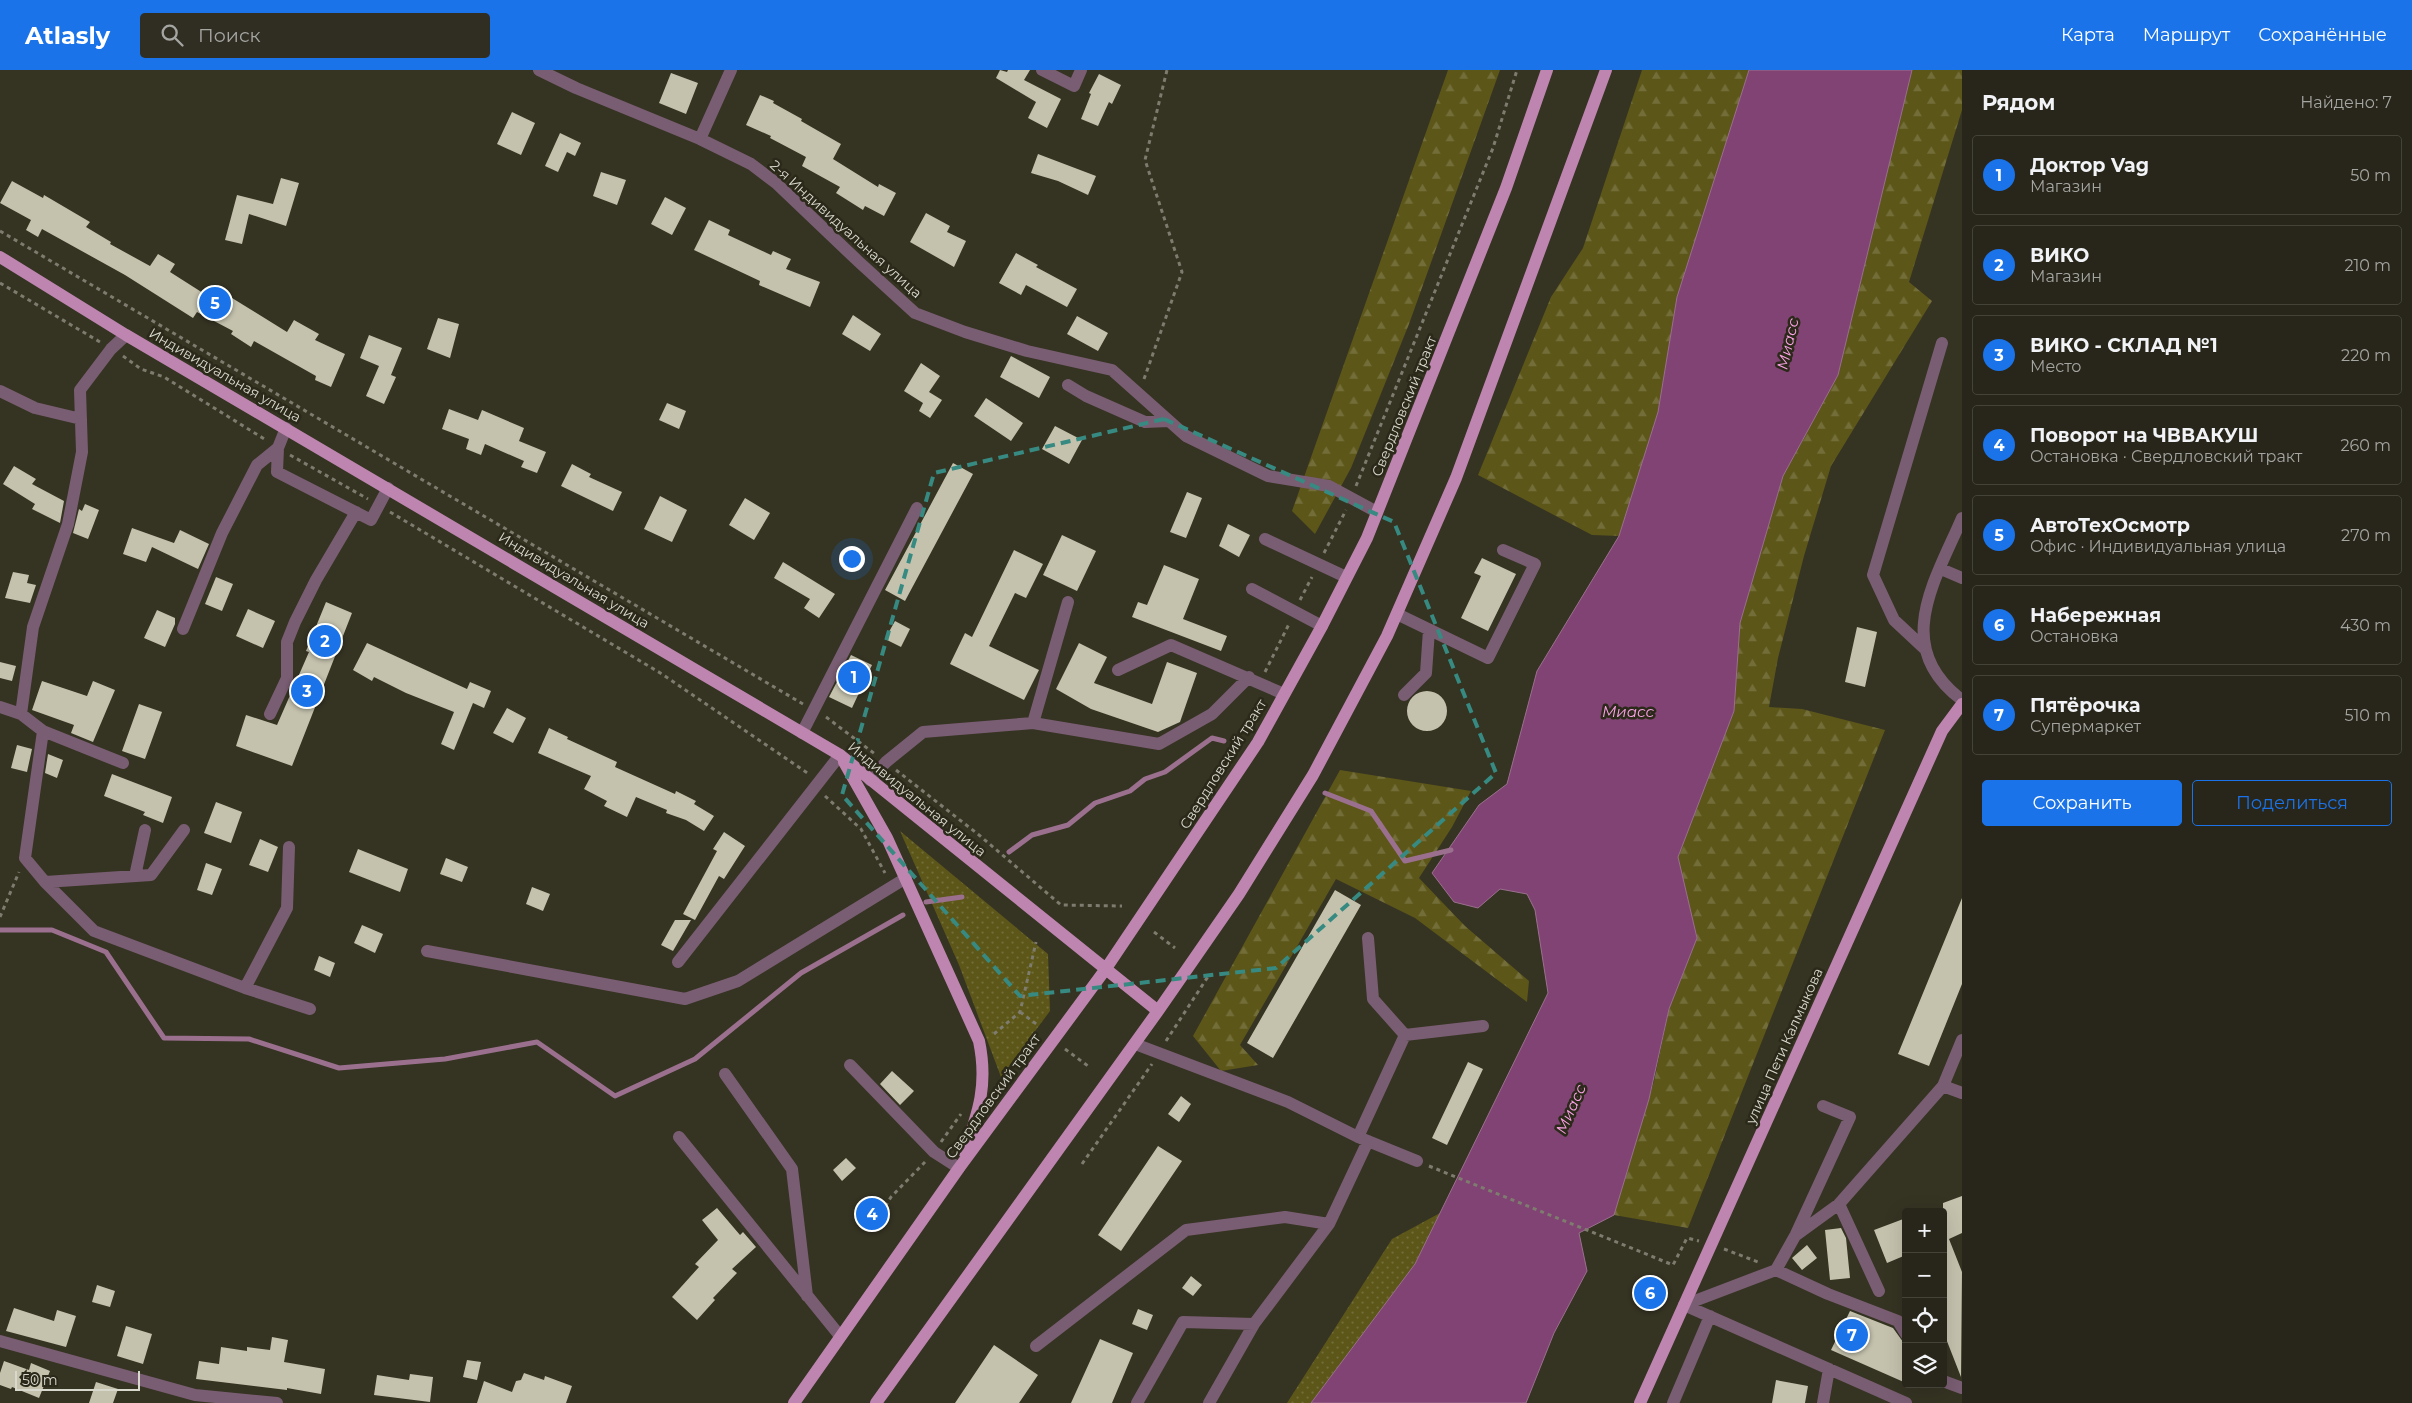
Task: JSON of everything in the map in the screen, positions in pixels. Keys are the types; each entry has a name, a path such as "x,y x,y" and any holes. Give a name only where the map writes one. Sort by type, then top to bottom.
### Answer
{"main road":[{"name":"Свердловский тракт","path":"794,1403 958,1168 1105,970 1258,742 1322,626 1377,512 1506,188 1547,70"},
{"path":"876,1403 1158,1011 1239,894 1313,775 1397,614 1456,478 1606,70"},
{"name":"Индивидуальная улица","path":"0,257 126,335 840,756 1158,1011"},
{"name":"улица Пети Калмыкова","path":"1640,1403 1942,732 1962,704"},
{"path":"840,756 887,838 979,1041 983,1062 984,1088 977,1117 958,1168"}],"street":[{"name":"2-я Индивидуальная улица","path":"538,70 576,88 700,139 751,164 776,183 858,262 915,313 965,332 1026,351 1112,370 1186,436 1268,476 1329,486 1377,512"},
{"path":"700,139 731,70"},
{"path":"1042,70 1074,86 1081,70"},
{"path":"21,714 33,627 70,515 82,452 80,390 111,349 126,335"},
{"path":"1924,648 1894,620 1874,575 1942,343"},
{"path":"1068,385 1086,396 1144,422 1169,421"},
{"path":"0,391 35,408 81,419"},
{"path":"286,428 278,448 277,472 371,520 388,488"},
{"path":"182,629 222,533 257,466 278,448"},
{"path":"802,733 917,508"},
{"path":"270,714 287,678 287,642 295,622 316,580 344,537 356,512"},
{"path":"1962,518 1924,610 1924,648 1933,669 1945,687 1962,700"},
{"path":"1265,539 1346,577"},
{"path":"1397,614 1488,658 1535,564 1503,550"},
{"path":"1941,569 1962,578"},
{"path":"1252,589 1322,626"},
{"path":"1033,723 1068,602"},
{"path":"1404,695 1426,673 1429,630"},
{"path":"1118,670 1171,645 1254,679 1284,694"},
{"path":"870,780 886,762 923,732 1033,723 1160,744 1212,714 1254,679"},
{"path":"0,707 21,714 43,731 123,763"},
{"path":"43,731 25,858 45,882 94,931 245,988 310,1009"},
{"path":"678,962 820,784 840,756"},
{"path":"135,876 145,830"},
{"path":"45,882 151,875 184,830"},
{"path":"245,988 287,908 289,847"},
{"path":"427,951 685,1000 738,981 906,878"},
{"path":"1368,938 1373,999 1405,1035"},
{"path":"1405,1035 1482,1026"},
{"path":"1208,1403 1254,1324 1329,1224 1405,1035"},
{"path":"1795,1236 1839,1204 1943,1086 1962,1040"},
{"path":"1135,1044 1288,1102 1363,1139 1417,1161"},
{"path":"850,1065 934,1152 958,1168"},
{"path":"725,1074 792,1169 807,1296"},
{"path":"1943,1086 1962,1093"},
{"path":"1684,1305 1776,1270 1795,1236 1850,1117 1823,1106"},
{"path":"679,1137 840,1336"},
{"path":"1839,1204 1879,1291"},
{"path":"1036,1346 1186,1230 1285,1217 1329,1224"},
{"path":"1776,1270 1828,1294 1898,1321 1902,1328"},
{"path":"1684,1305 1906,1403"},
{"path":"1673,1403 1710,1316"},
{"path":"1137,1403 1183,1322 1254,1324"},
{"path":"0,1341 195,1395 278,1403"},
{"path":"1823,1403 1830,1369"},
{"path":"1947,1382 1962,1388"}],"path":[{"path":"1138,393 1182,272 1146,160 1167,70"},
{"path":"1254,679 1295,612 1351,499 1493,148 1517,70"},
{"path":"0,232 814,710 886,762 979,835 1061,905 1122,906"},
{"path":"0,283 141,368 164,377 278,448 379,505 662,674 814,777 820,784 826,798 861,829 892,886"},
{"path":"0,917 25,858"},
{"path":"1154,932 1175,948"},
{"path":"994,1034 1020,1012 1036,942"},
{"path":"1082,1164 1131,1096 1209,975"},
{"path":"1020,1012 1039,1026"},
{"path":"1065,1049 1088,1066"},
{"path":"1438,1170 1625,1246"}],"highlighted area":[{"path":"1164,419 1394,522 1496,773 1276,968 1020,996 842,795 934,473"}],"green space":[{"path":"1448,70 1500,70 1409,324 1351,468 1315,534 1292,511"},
{"path":"1642,70 1749,70 1677,297 1658,412 1619,536 1592,535 1478,475 1551,297 1583,248"},
{"path":"1912,70 1962,70 1962,110 1909,282 1932,301 1831,466 1804,556 1778,658 1769,707 1802,709 1885,730 1688,1228 1614,1215 1654,1081 1669,1009 1697,938 1678,857 1734,711 1740,623 1783,476 1838,375"},
{"path":"1340,770 1471,791 1452,827 1419,878 1465,926 1529,981 1527,1002 1415,918 1336,879 1240,1045 1258,1065 1221,1071 1193,1036"},
{"path":"900,831 1048,954 1050,1011 1001,1077 959,965"},
{"path":"1440,1213 1415,1264 1311,1403 1287,1403 1392,1239"}],"water":[{"name":"Миасс","path":"1749,70 1912,70 1838,375 1783,476 1740,623 1734,711 1678,857 1697,938 1669,1009 1649,1099 1614,1215 1579,1233 1587,1271 1554,1333 1526,1403 1311,1403 1415,1264 1548,993 1535,910 1527,894 1500,889 1478,908 1454,902 1432,873 1479,805 1507,784 1537,671 1619,536 1658,412 1677,297"}],"building":[{"path":"1000,70 1007,72 1008,70 1030,70 1024,80 1061,99 1047,128 1028,118 1036,102 996,78"},
{"path":"671,73 698,83 686,114 659,103"},
{"path":"1099,74 1121,85 1112,104 1109,102 1098,126 1081,119 1091,94 1089,93"},
{"path":"760,95 774,101 773,103 802,119 801,121 841,144 833,159 878,187 879,184 896,193 884,216 865,206 863,210 836,193 840,187 802,166 806,157 770,138 771,136 746,125"},
{"path":"512,112 535,123 521,155 497,144"},
{"path":"560,133 581,143 575,156 567,152 558,172 545,166"},
{"path":"1038,154 1096,176 1088,195 1058,181 1031,173"},
{"path":"601,172 626,180 617,205 593,196"},
{"path":"281,178 299,183 286,226 249,214 242,244 225,240 237,195 273,204"},
{"path":"12,181 43,198 44,195 90,222 86,227 111,242 110,244 150,266 158,254 175,264 170,272 214,300 219,290 287,332 294,320 319,334 315,340 345,354 331,387 315,380 316,376 254,341 251,347 231,334 233,331 197,312 193,318 125,275 42,229 38,237 26,230 31,220 0,203"},
{"path":"665,197 686,208 672,235 651,224"},
{"path":"926,213 950,226 947,232 966,241 954,267 910,242"},
{"path":"709,220 730,230 728,235 771,255 773,251 791,259 786,269 820,282 810,307 759,285 760,281 694,250"},
{"path":"1016,253 1038,265 1036,267 1077,289 1067,307 1026,285 1021,295 999,283"},
{"path":"853,315 881,334 870,351 842,334"},
{"path":"1077,316 1108,333 1098,351 1067,334"},
{"path":"438,318 459,324 450,358 427,349"},
{"path":"369,335 402,348 391,375 396,377 384,404 366,396 379,366 360,358"},
{"path":"1011,356 1050,377 1039,398 1000,377"},
{"path":"921,363 940,376 929,392 942,400 930,418 919,411 923,403 904,391"},
{"path":"986,398 1023,423 1011,441 974,416"},
{"path":"667,403 686,411 679,429 659,420"},
{"path":"449,409 478,420 482,410 524,428 519,441 546,452 537,473 521,467 524,461 485,444 481,455 466,449 469,439 442,429"},
{"path":"1055,426 1082,440 1069,464 1042,449"},
{"path":"953,463 973,474 905,601 885,590"},
{"path":"572,464 591,474 589,477 622,492 613,511 561,486"},
{"path":"14,466 36,479 32,484 64,501 60,523 32,509 35,504 3,484"},
{"path":"1187,492 1202,498 1186,538 1170,532"},
{"path":"660,496 687,510 672,542 644,529"},
{"path":"745,498 770,513 754,540 729,525"},
{"path":"85,504 99,510 88,539 73,533 79,509 82,511"},
{"path":"1228,524 1250,535 1239,557 1219,546"},
{"path":"132,528 174,543 180,530 209,544 198,569 152,547 146,562 123,554"},
{"path":"1062,535 1096,551 1077,591 1043,575"},
{"path":"1014,550 1043,564 1026,598 1015,593 989,646 1039,670 1024,700 950,664 965,633 972,637"},
{"path":"1482,558 1516,574 1488,631 1461,618 1481,576 1474,573"},
{"path":"783,562 835,594 819,618 804,608 810,599 774,578"},
{"path":"1164,565 1199,579 1183,619 1227,636 1221,651 1132,617 1138,602 1147,605"},
{"path":"13,572 29,575 27,583 36,585 30,603 5,598"},
{"path":"216,577 233,584 222,611 205,604"},
{"path":"326,602 352,613 292,766 236,746 246,715 277,725 309,652 306,651"},
{"path":"248,609 275,621 263,648 236,636"},
{"path":"157,610 175,618 175,624 165,647 144,638"},
{"path":"895,621 910,629 901,647 885,639"},
{"path":"1857,627 1877,632 1865,687 1845,682"},
{"path":"367,643 467,689 470,682 491,691 484,708 473,703 454,750 441,744 454,712 406,693 374,677 372,681 353,670"},
{"path":"1079,643 1107,657 1094,683 1152,704 1167,662 1197,673 1180,722 1158,732 1091,709 1056,689"},
{"path":"851,655 872,665 852,708 829,697"},
{"path":"0,662 16,666 12,681 0,678"},
{"path":"42,681 87,696 93,681 115,690 93,742 71,733 74,725 32,710"},
{"path":"1427,691 1441,697 1447,711 1441,725 1427,731 1413,725 1407,711 1413,697"},
{"path":"139,704 162,712 145,759 122,751"},
{"path":"507,708 526,718 513,743 493,733"},
{"path":"549,728 568,737 567,739 617,762 615,767 675,794 676,791 696,801 694,804 714,816 704,831 686,820 666,813 667,810 636,797 627,817 604,806 607,801 584,789 591,776 538,753"},
{"path":"17,745 32,749 27,772 11,768"},
{"path":"48,754 63,760 57,778 45,773"},
{"path":"112,774 172,797 163,823 143,815 145,812 104,796"},
{"path":"216,802 242,812 231,843 204,833"},
{"path":"724,832 745,846 724,879 719,876 695,920 683,914 717,851 713,849"},
{"path":"260,839 278,847 268,872 249,865"},
{"path":"358,849 408,869 400,892 349,872"},
{"path":"446,858 468,867 462,882 440,874"},
{"path":"206,863 222,869 212,895 197,890"},
{"path":"532,887 550,894 543,911 526,904"},
{"path":"1335,890 1361,905 1273,1058 1247,1043"},
{"path":"1962,898 1962,984 1929,1066 1898,1054"},
{"path":"675,920 691,920 673,951 661,945"},
{"path":"362,925 383,934 375,953 354,943"},
{"path":"319,956 335,963 330,977 314,970"},
{"path":"1468,1062 1483,1069 1447,1145 1432,1138"},
{"path":"892,1071 914,1091 900,1105 880,1084"},
{"path":"1181,1096 1191,1104 1179,1122 1168,1114"},
{"path":"1158,1146 1182,1161 1121,1251 1098,1235"},
{"path":"846,1158 856,1168 842,1181 833,1170"},
{"path":"1962,1196 1962,1233 1949,1239 1962,1272 1961,1377 1947,1341 1947,1208 1943,1208 1943,1203"},
{"path":"717,1208 740,1235 743,1232 756,1247 732,1269 737,1273 713,1298 715,1300 697,1320 672,1297 699,1267 695,1264 718,1240 702,1220"},
{"path":"1902,1220 1902,1257 1887,1263 1874,1230"},
{"path":"1841,1228 1846,1238 1850,1278 1830,1280 1825,1230"},
{"path":"1807,1245 1817,1258 1802,1270 1792,1258"},
{"path":"1191,1276 1202,1285 1193,1296 1182,1288"},
{"path":"97,1285 115,1291 110,1307 92,1302"},
{"path":"14,1308 54,1321 57,1310 76,1316 66,1347 6,1331"},
{"path":"1138,1309 1153,1315 1147,1330 1132,1324"},
{"path":"1850,1311 1893,1328 1902,1340 1902,1381 1831,1350"},
{"path":"126,1326 152,1334 143,1364 117,1356"},
{"path":"272,1337 288,1340 284,1362 325,1369 321,1394 287,1388 287,1390 196,1379 199,1361 219,1364 221,1347 247,1351 247,1347 270,1350"},
{"path":"1100,1339 1133,1353 1112,1403 1071,1403"},
{"path":"994,1345 1038,1375 1019,1403 955,1403"},
{"path":"467,1360 481,1362 477,1380 463,1377"},
{"path":"4,1361 29,1370 31,1363 50,1371 39,1398 12,1387 11,1389 0,1385 0,1373"},
{"path":"524,1373 544,1380 545,1376 572,1386 566,1403 477,1403 484,1381 512,1392 516,1381 521,1380"},
{"path":"410,1374 433,1377 430,1402 374,1395 377,1375 409,1380"},
{"path":"1776,1380 1808,1386 1805,1403 1772,1403"},
{"path":"96,1382 118,1389 113,1403 89,1403"}],"waterway":[{"path":"1009,852 1032,835 1068,825 1095,803 1130,791 1145,779 1165,772 1212,738 1224,741"},
{"path":"1325,793 1371,811 1405,861 1451,850"},
{"path":"926,902 962,897"},
{"path":"0,930 52,930 106,952 164,1038 249,1039 339,1068 445,1059 537,1042 615,1096 695,1059 801,973 903,915"}],"place":[{"name":"АвтоТехОсмотр","path":"215,303"},
{"name":"ВИКО","path":"325,641"},
{"name":"Доктор Vag","path":"854,677"},
{"name":"ВИКО - СКЛАД №1","path":"307,691"},
{"name":"Поворот на ЧВВАКУШ","path":"872,1214"},
{"name":"Набережная","path":"1650,1293"},
{"name":"Пятёрочка","path":"1852,1335"}]}
